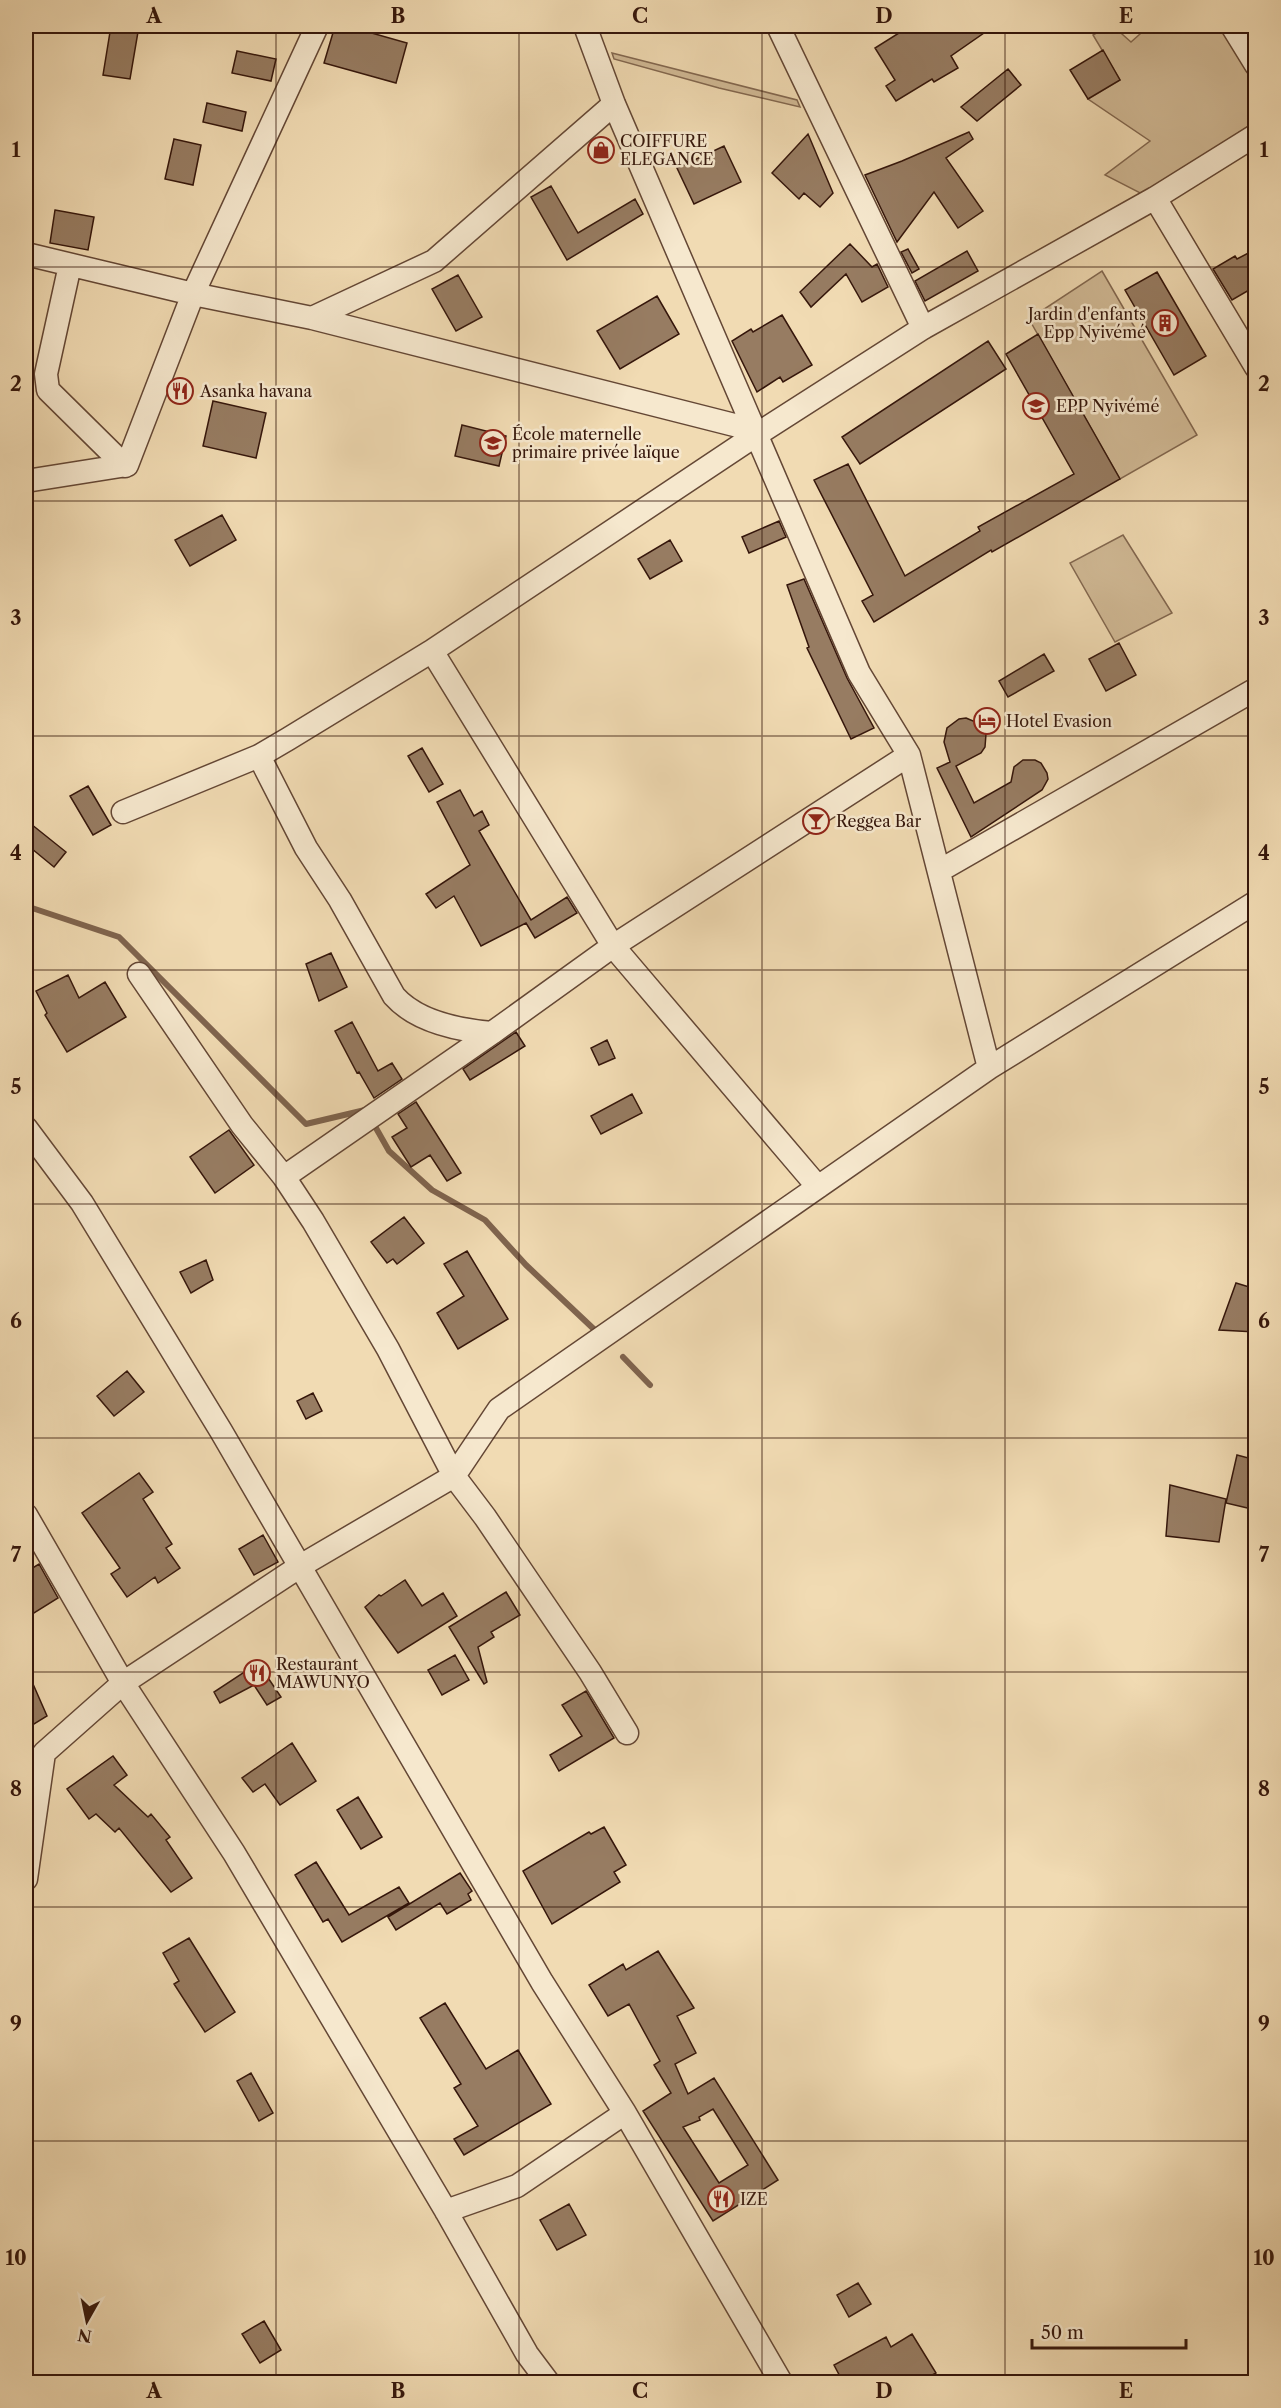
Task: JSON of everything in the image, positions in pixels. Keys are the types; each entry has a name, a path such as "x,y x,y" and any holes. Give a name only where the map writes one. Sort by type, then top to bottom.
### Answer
{"street":[{"path":"125,466 193,294 317,26"},
{"path":"585,26 614,104 859,672 909,755 989,1068"},
{"path":"778,26 923,328"},
{"path":"1232,26 1256,65"},
{"path":"312,318 434,261 614,104"},
{"path":"123,812 259,756 432,651 755,432 923,328 1155,198 1256,135"},
{"path":"1155,198 1256,368"},
{"path":"26,254 193,294 312,318 755,432"},
{"path":"70,265 46,374 48,390 125,466"},
{"path":"26,481 125,466"},
{"path":"432,651 613,946 818,1186"},
{"path":"939,871 1256,689"},
{"path":"284,1177 613,946 909,755"},
{"path":"259,756 306,848 340,900 394,996 402,1005 450,1027 492,1032"},
{"path":"26,1879 34,1754 123,1683 302,1565 454,1476 500,1409 989,1068 1256,902"},
{"path":"139,974 242,1125 284,1177 313,1221 388,1350 454,1476 485,1517 590,1672 627,1733"},
{"path":"26,1128 82,1203 302,1565 542,1982 625,2113 781,2382"},
{"path":"26,1515 123,1683 234,1853 446,2211 527,2354 548,2382"},
{"path":"446,2211 517,2186 625,2113"}],"shaded area":[{"path":"1108,26 1113,26 1131,42 1149,26 1219,26 1255,84 1255,122 1144,195 1105,175 1150,141 1088,99 1120,80 1093,35"},
{"path":"612,53 797,100 800,107 719,88 614,59"},
{"path":"1102,271 1197,435 1120,479 1029,319"},
{"path":"1123,535 1172,613 1115,642 1070,563"}],"building":[{"path":"111,26 139,26 130,79 103,75"},
{"path":"335,26 347,26 407,43 396,83 324,63"},
{"path":"910,26 994,26 951,56 958,68 934,82 932,79 896,101 886,86 895,80 875,48"},
{"path":"1103,50 1120,80 1088,99 1070,70"},
{"path":"237,51 276,59 271,81 232,73"},
{"path":"1008,69 1021,85 977,121 961,107"},
{"path":"207,103 246,112 242,131 203,122"},
{"path":"969,132 973,139 946,158 983,211 958,228 934,192 897,242 865,175"},
{"path":"808,134 833,193 820,207 804,193 799,199 772,173"},
{"path":"174,139 201,145 193,185 165,179"},
{"path":"724,146 741,182 694,204 677,168"},
{"path":"551,186 578,233 635,199 643,214 567,260 531,197"},
{"path":"55,210 94,217 88,250 50,243"},
{"path":"850,244 872,267 877,264 888,287 862,302 846,274 811,307 800,292"},
{"path":"908,249 919,269 912,273 901,252"},
{"path":"1256,249 1256,286 1232,300 1213,269 1235,256 1237,259"},
{"path":"967,251 978,271 925,301 915,281"},
{"name":"Jardin d'enfants Epp Nyivémé","path":"1157,272 1206,356 1174,375 1125,290"},
{"path":"458,275 482,317 456,331 432,289"},
{"path":"657,296 679,334 620,369 597,331"},
{"path":"782,315 812,365 783,382 780,377 757,392 732,341 751,329 753,332"},
{"path":"1038,334 1120,479 992,552 991,550 874,622 862,601 873,595 814,480 848,464 905,576 980,531 978,527 1074,474 1006,354"},
{"path":"988,341 1006,369 860,464 842,437"},
{"path":"213,401 266,413 256,458 203,446"},
{"path":"462,425 506,436 499,466 455,456"},
{"path":"222,515 236,540 190,566 175,540"},
{"path":"779,521 786,537 749,553 742,537"},
{"path":"670,540 682,561 650,579 638,559"},
{"path":"804,579 847,678 874,728 851,739 807,648 809,647 787,585"},
{"path":"1119,643 1136,675 1106,691 1089,659"},
{"path":"1044,654 1054,671 1008,697 999,681"},
{"path":"966,718 978,723 986,734 985,747 981,753 956,766 974,803 1011,782 1014,767 1023,760 1035,760 1041,763 1048,779 1042,790 971,837 937,768 950,762 944,742 947,728 959,719"},
{"path":"422,748 443,784 429,792 408,756"},
{"path":"88,786 111,825 93,835 70,796"},
{"path":"460,790 474,816 482,811 489,825 479,831 531,920 567,897 577,913 535,938 526,923 481,946 454,896 436,908 426,894 470,865 437,802"},
{"path":"26,820 66,852 54,867 26,844"},
{"path":"331,953 347,987 319,1001 306,964"},
{"path":"68,975 79,998 105,982 126,1017 67,1052 45,1015 47,1013 36,991"},
{"path":"352,1022 378,1071 392,1063 402,1079 374,1098 359,1072 357,1073 335,1031"},
{"path":"516,1032 525,1046 470,1080 463,1069"},
{"path":"607,1040 615,1058 599,1065 591,1048"},
{"path":"632,1094 642,1113 601,1134 591,1116"},
{"path":"416,1102 461,1173 447,1181 430,1155 411,1167 392,1137 407,1128 398,1114"},
{"path":"229,1130 254,1165 215,1193 190,1157"},
{"path":"404,1217 424,1243 397,1264 393,1259 387,1263 371,1242"},
{"path":"467,1251 508,1319 458,1349 437,1313 464,1296 444,1264"},
{"path":"206,1260 213,1280 191,1293 180,1272"},
{"path":"1236,1283 1256,1289 1256,1332 1219,1330"},
{"path":"127,1371 144,1392 114,1416 97,1396"},
{"path":"313,1393 322,1411 306,1419 297,1401"},
{"path":"1237,1455 1256,1460 1256,1510 1226,1503"},
{"path":"139,1473 153,1492 143,1499 172,1544 166,1548 180,1568 158,1583 155,1577 127,1597 111,1574 120,1568 82,1513"},
{"path":"1170,1485 1226,1499 1219,1542 1166,1536"},
{"path":"263,1535 278,1562 254,1575 239,1549"},
{"path":"39,1564 58,1598 26,1618 26,1572"},
{"path":"405,1580 422,1606 443,1593 457,1616 398,1653 365,1607 379,1595 381,1596"},
{"path":"506,1592 520,1615 491,1632 494,1637 478,1647 487,1682 484,1684 449,1627"},
{"path":"455,1655 469,1680 442,1695 428,1670"},
{"path":"258,1663 281,1697 267,1705 254,1685 220,1703 214,1692"},
{"path":"26,1668 47,1716 26,1729"},
{"path":"586,1691 614,1738 559,1771 550,1755 582,1736 562,1705"},
{"path":"292,1743 316,1781 280,1805 265,1784 253,1792 242,1778"},
{"path":"113,1756 127,1775 114,1785 148,1817 151,1814 170,1837 166,1840 192,1878 171,1892 119,1828 115,1832 96,1814 89,1819 67,1789"},
{"path":"358,1797 382,1837 361,1849 337,1810"},
{"path":"604,1827 626,1865 614,1872 620,1882 552,1924 523,1871 589,1832 591,1834"},
{"path":"316,1862 349,1915 399,1887 409,1903 342,1942 328,1919 323,1922 295,1875"},
{"path":"460,1873 472,1891 468,1894 471,1900 447,1914 440,1903 396,1930 388,1917"},
{"path":"189,1938 235,2012 205,2032 174,1984 179,1981 163,1953"},
{"path":"658,1951 694,2008 677,2016 696,2053 675,2064 688,2094 714,2078 778,2180 713,2221 643,2111 671,2093 654,2065 660,2061 629,2004 608,2016 589,1985 623,1964 626,1970","holes":["713,2109 748,2165 719,2183 683,2127 700,2120 699,2117"]},
{"path":"445,2003 486,2069 518,2050 551,2104 464,2155 454,2139 478,2126 454,2088 461,2084 420,2018"},
{"path":"251,2073 273,2113 259,2121 237,2081"},
{"path":"569,2204 586,2235 557,2250 540,2220"},
{"path":"858,2283 871,2304 849,2317 837,2295"},
{"path":"264,2321 281,2350 260,2363 242,2334"},
{"path":"912,2334 936,2373 919,2382 843,2382 834,2365 886,2337 891,2347"}],"waterway":[{"path":"26,906 119,937 306,1124 365,1110"},
{"path":"372,1121 389,1151 432,1190 485,1220 526,1265 598,1333"},
{"path":"623,1357 650,1385"}],"place":[{"name":"COIFFURE ELEGANCE","path":"601,150"},
{"name":"Jardin d'enfants Epp Nyivémé","path":"1165,323"},
{"name":"Asanka havana","path":"180,391"},
{"name":"EPP Nyivémé","path":"1036,406"},
{"name":"École maternelle primaire privée laïque","path":"493,443"},
{"name":"Hotel Evasion","path":"987,721"},
{"name":"Reggea Bar","path":"816,821"},
{"name":"Restaurant MAWUNYO","path":"257,1673"},
{"name":"IZE","path":"721,2199"}]}
